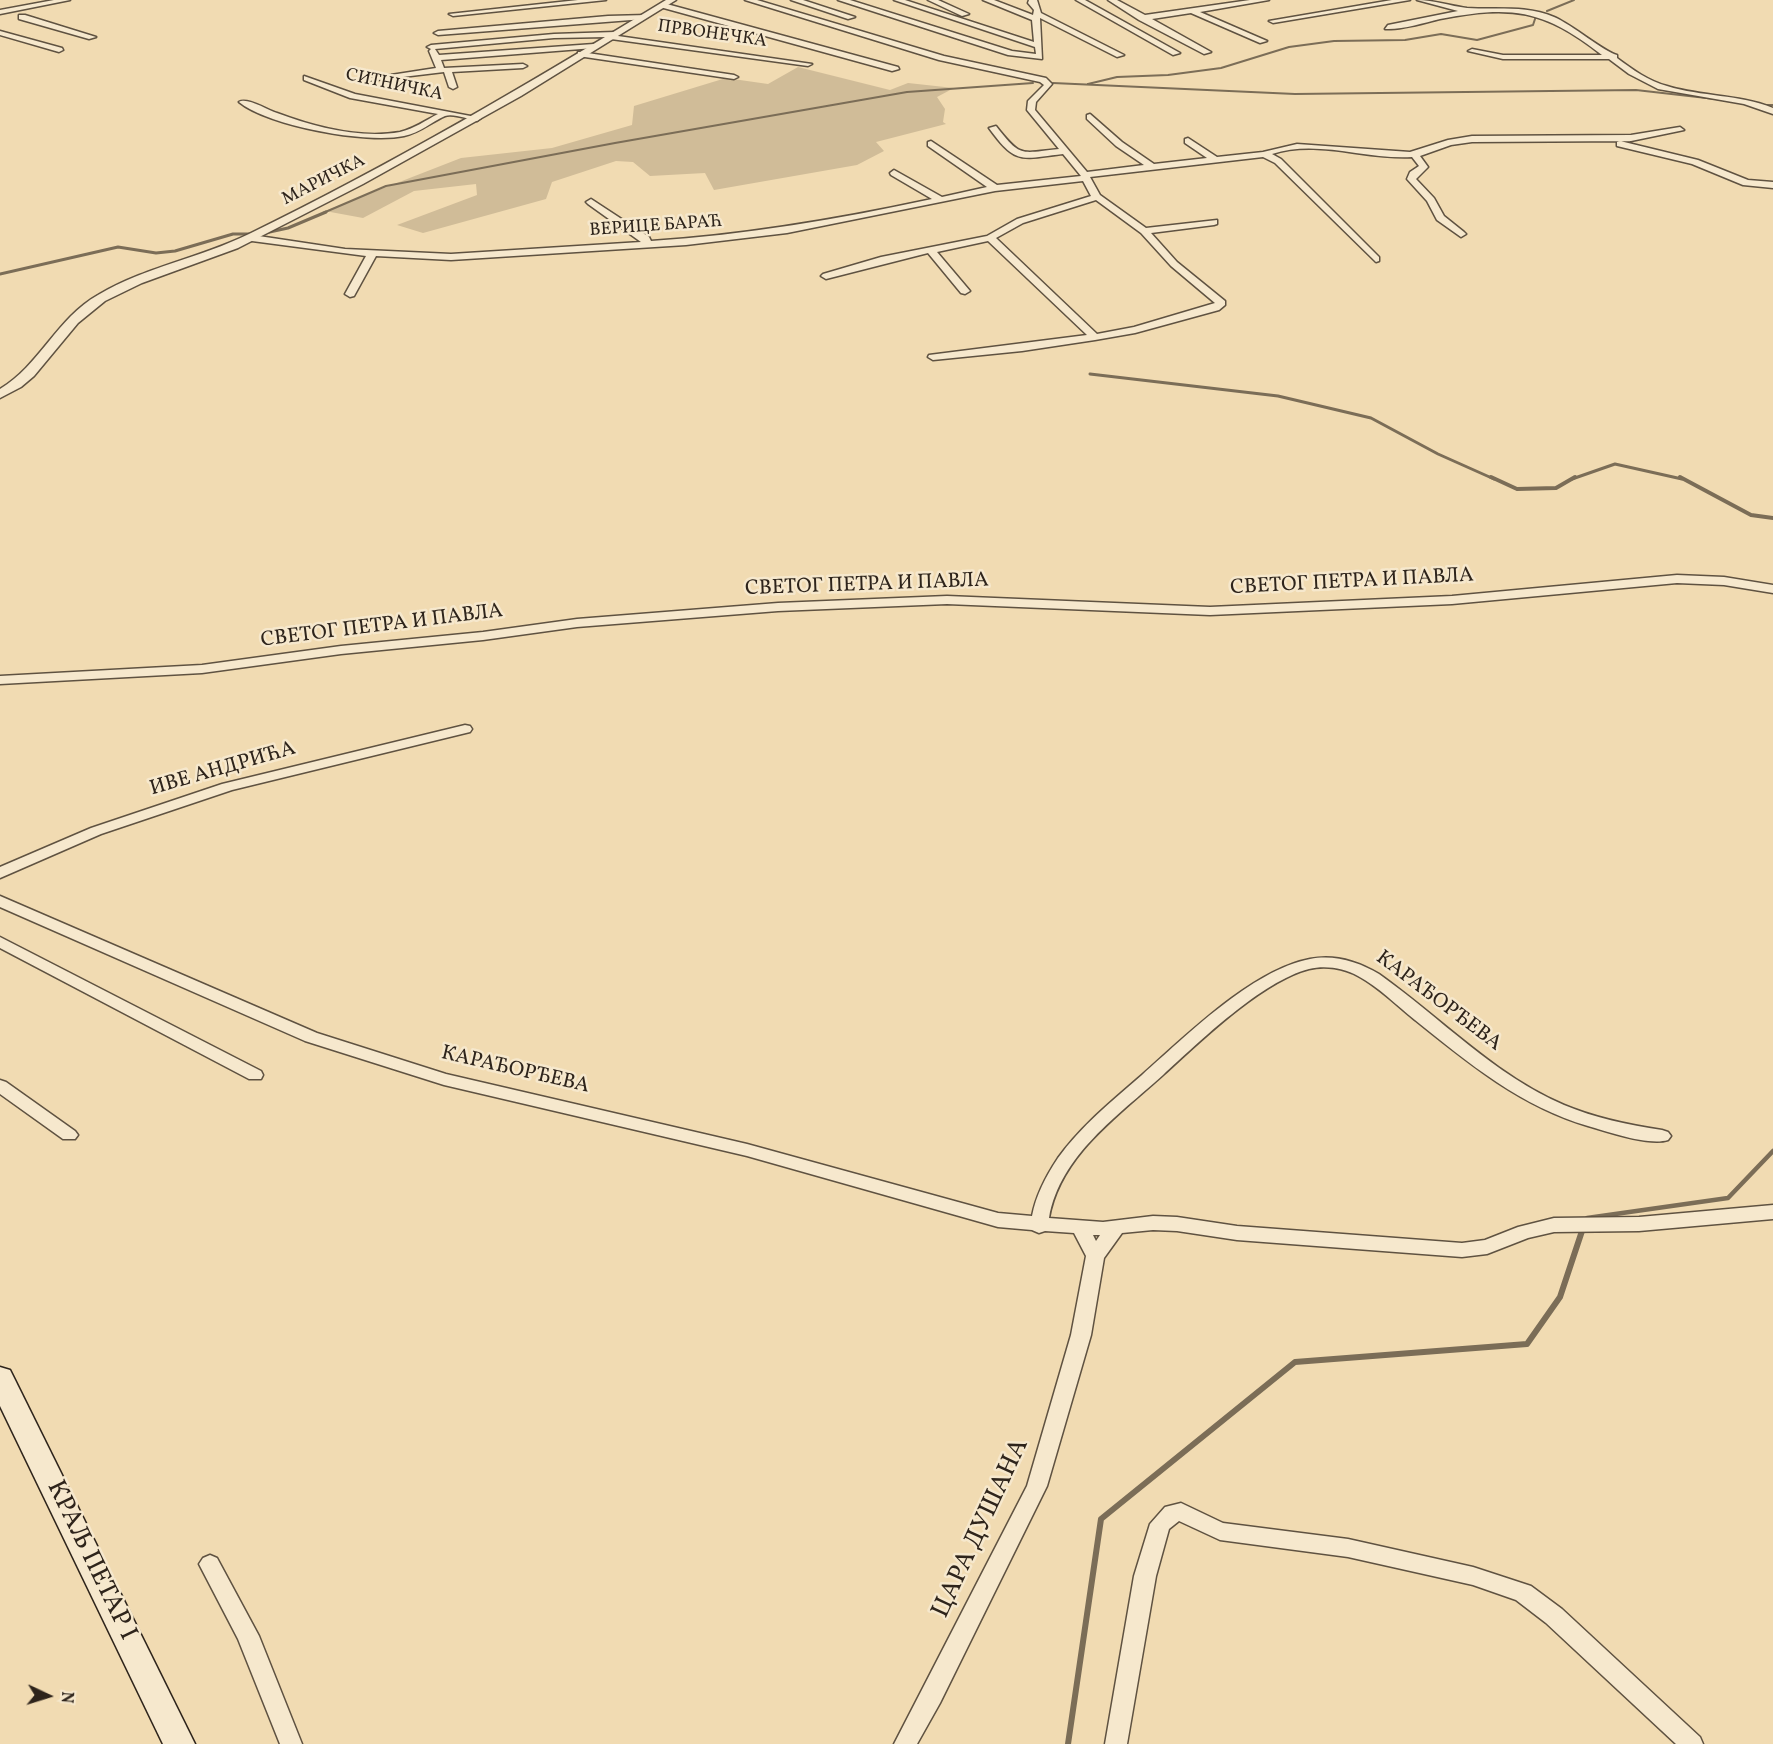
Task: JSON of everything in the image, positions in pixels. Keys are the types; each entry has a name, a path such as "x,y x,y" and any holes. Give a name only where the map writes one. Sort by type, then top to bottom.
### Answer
{"main road":[{"name":"КРАЉ ПЕТАР I","path":"0,1378 179,1744"}],"street":[{"path":"0,12 66,0"},
{"path":"453,87 431,47 455,10 602,0"},
{"path":"749,0 925,53 1046,81 1047,87 1032,101 1031,110 1086,176 1097,197 1144,231 1174,264 1221,304 1215,308 1135,330 1022,348 933,357"},
{"path":"795,0 851,17"},
{"path":"842,0 1011,53 1039,57"},
{"path":"898,0 1039,46"},
{"path":"932,0 1015,31 1036,35"},
{"path":"987,0 1037,17 1120,55"},
{"path":"1005,72 1036,61 1039,57 1036,35 1037,17 1029,0"},
{"path":"1080,0 1176,53"},
{"path":"1112,0 1208,52"},
{"path":"1142,18 1264,0"},
{"path":"1273,21 1406,0"},
{"path":"1421,0 1467,10 1545,16 1614,57 1633,74 1663,87 1731,98 1773,111"},
{"path":"48,3 18,18 92,37"},
{"path":"667,3 895,69"},
{"name":"МАРИЧКА","path":"0,394 34,372 71,322 88,306 133,283 258,235 390,168 667,3"},
{"path":"1388,27 1467,10"},
{"path":"1192,11 1263,41"},
{"path":"438,33 644,17"},
{"path":"1,27 59,50"},
{"name":"ПРВОНЕЧКА","path":"431,47 554,36 613,35 808,64"},
{"path":"436,58 594,46"},
{"path":"1472,51 1513,57 1614,57"},
{"path":"581,54 734,77"},
{"path":"369,79 444,70 523,66"},
{"name":"СИТНИЧКА","path":"307,78 353,96 477,118"},
{"path":"243,102 300,122 380,136 410,132 445,114"},
{"path":"1090,117 1119,144 1153,168"},
{"path":"993,128 1010,150 1021,156 1032,167"},
{"path":"1594,138 1637,137 1680,130"},
{"path":"1594,138 1695,162 1746,183 1773,185"},
{"name":"ВЕРИЦЕ БАРАЋ","path":"258,235 326,250 452,257 713,240 773,232 995,188 1057,183 1086,176 1264,154 1281,148 1304,145 1368,154 1415,154 1443,144 1472,139 1594,138"},
{"path":"1188,141 1216,160"},
{"path":"931,144 995,188"},
{"path":"1021,156 1063,151"},
{"path":"1264,154 1278,161 1376,259"},
{"path":"1415,154 1424,167 1413,174 1411,179 1431,200 1440,218 1461,234"},
{"path":"894,173 939,199"},
{"path":"826,276 881,260 990,238 1020,221 1097,197"},
{"path":"591,202 609,217 646,239 646,244"},
{"path":"1144,231 1214,222"},
{"path":"990,238 1095,337"},
{"path":"933,249 933,255 965,291"},
{"path":"350,294 372,254"},
{"name":"СВЕТОГ ПЕТРА И ПАВЛА","path":"0,680 202,669 341,650 483,636 577,623 786,607 947,600 1210,611 1452,600 1677,579 1724,580 1773,589"},
{"name":"ИВЕ АНДРИЋА","path":"0,873 96,831 227,787 465,729"},
{"name":"КАРАЂОРЂЕВА","path":"0,901 270,1021 433,1076 747,1150 998,1220 1081,1229 1115,1229 1154,1223 1177,1224 1237,1233 1462,1250 1487,1247 1524,1232 1554,1225 1648,1224 1773,1212"},
{"path":"0,942 255,1075"},
{"name":"КАРАЂОРЂЕВА","path":"1039,1226 1041,1207 1057,1174 1103,1119 1177,1053 1246,999 1287,972 1311,963 1346,964 1375,979 1459,1047 1542,1102 1604,1125 1662,1136"},
{"path":"0,1086 69,1135"},
{"path":"1081,1229 1095,1256"},
{"name":"ЦАРА ДУШАНА","path":"905,1744 932,1696 1037,1486 1081,1335 1095,1256 1115,1229"},
{"path":"1116,1744 1145,1576 1160,1524 1172,1513 1181,1512 1220,1532 1348,1548 1473,1576 1523,1593 1554,1616 1692,1744"},
{"path":"210,1564 248,1636 291,1744"}],"shaded area":[{"path":"798,67 890,90 908,83 954,88 937,97 945,109 943,122 946,124 876,142 884,151 857,165 714,190 705,173 650,176 633,162 616,161 552,182 546,199 423,233 397,225 477,195 476,184 414,191 363,218 325,211 461,158 552,148 632,125 634,106 726,78 768,84"}],"waterway":[{"path":"1547,11 1574,0"},
{"path":"1088,84 1117,77 1168,75 1221,68 1289,47 1334,41 1405,40 1441,34 1477,40 1533,25 1536,16"},
{"path":"323,213 386,186 615,143 907,92 1033,83"},
{"path":"1053,83 1295,94 1636,90 1724,100"},
{"path":"1764,105 1773,105"},
{"path":"265,233 288,228 326,212"},
{"path":"0,274 118,247 156,253 175,251 233,234 253,234"},
{"path":"1090,374 1278,396 1371,418 1438,454 1494,479"},
{"path":"1572,479 1615,464 1682,479"},
{"path":"1491,477 1517,489 1556,488 1575,477"},
{"path":"1680,477 1751,515 1773,518"},
{"path":"1587,1218 1728,1198 1773,1151"},
{"path":"1068,1744 1101,1519 1295,1362 1527,1344 1560,1297 1583,1228"}]}
